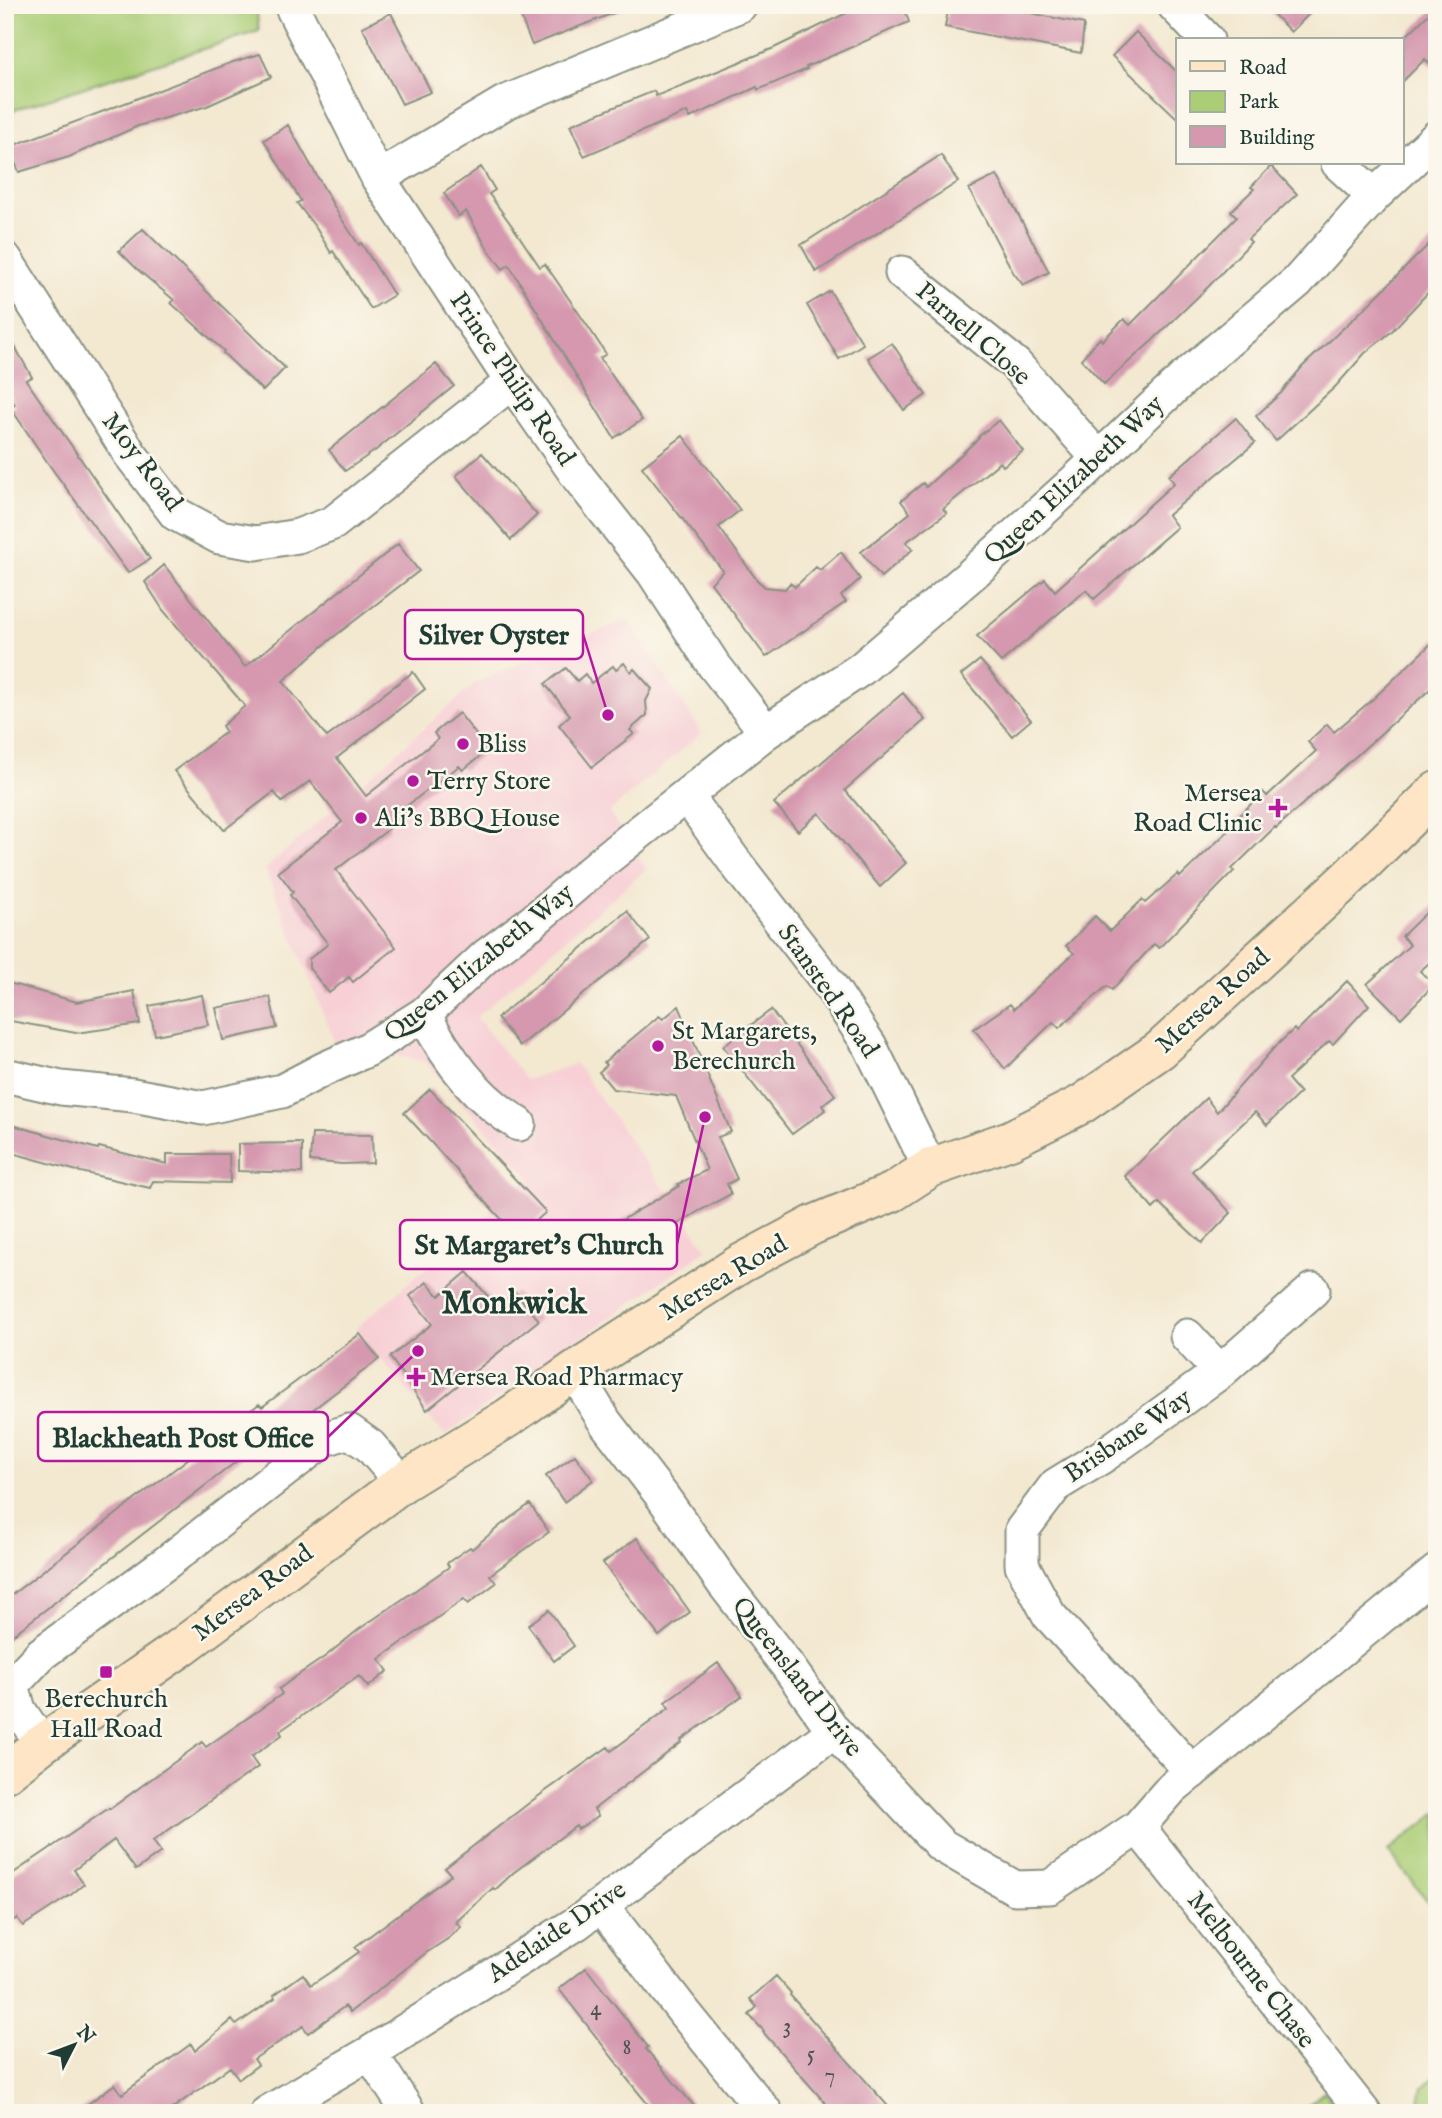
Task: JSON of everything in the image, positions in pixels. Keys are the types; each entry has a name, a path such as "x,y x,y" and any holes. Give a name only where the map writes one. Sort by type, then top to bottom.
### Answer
{"main road":[{"name":"Mersea Road","path":"5,1773 402,1483 740,1264 813,1225 893,1192 930,1168 1010,1140 1070,1110 1160,1050 1344,882 1437,791"}],"street":[{"name":"Prince Philip Road","path":"290,5 379,178 512,383 579,478 653,572 713,664 766,732"},
{"path":"379,178 504,103 740,5"},
{"path":"1174,5 1205,38"},
{"name":"Queen Elizabeth Way","path":"5,1075 61,1088 133,1095 203,1108 282,1091 367,1050 424,1014 486,956 532,922 607,858 766,732 861,669 972,574 1186,376 1297,282 1374,196 1437,137"},
{"path":"1339,164 1374,196"},
{"name":"Moy Road","path":"5,259 130,454 176,514 219,537 256,543 298,536 333,523 512,383"},
{"name":"Parnell Close","path":"902,273 1015,365 1099,459"},
{"name":"Stansted Road","path":"687,796 829,984 870,1046 930,1168"},
{"path":"424,1014 440,1046 465,1076 491,1104 519,1124"},
{"name":"Brisbane Way","path":"1192,1772 1049,1615 1022,1565 1022,1530 1056,1485 1103,1456 1220,1372 1313,1290"},
{"path":"1187,1336 1220,1372"},
{"name":"Queensland Drive","path":"574,1371 605,1422 834,1731 941,1845 1015,1888 1050,1887 1138,1827 1172,1788 1437,1571"},
{"path":"42,1744 19,1710 12,1685 41,1654 167,1562 325,1439 349,1431 370,1446 402,1483"},
{"name":"Adelaide Drive","path":"267,2113 370,2053 577,1923 834,1731"},
{"name":"Melbourne Chase","path":"1138,1827 1364,2113"},
{"path":"601,1905 766,2113"},
{"path":"370,2053 409,2113"}],"shaded area":[{"path":"628,619 702,733 609,812 646,869 476,1017 526,1080 576,1064 707,1249 445,1436 356,1328 530,1178 424,1061 336,1045 265,869 477,682"}],"green space":[{"path":"5,5 256,5 259,31 5,113"},
{"path":"1437,1813 1437,1913 1388,1851"},
{"path":"1437,2074 1437,2113 1418,2113 1423,2087"},
{"path":"1324,2092 1340,2113 1298,2113"}],"building":[{"path":"543,5 629,7 532,45 520,15"},
{"path":"863,5 903,5 909,22 758,90 757,87 690,118 687,112 584,156 570,125 654,91 656,96 774,48"},
{"path":"949,5 979,5 1016,10 1084,24 1081,53 945,27"},
{"path":"1264,5 1318,5 1291,32"},
{"path":"1437,6 1437,71 1425,59 1404,80 1404,38"},
{"path":"391,13 431,92 402,104 362,27"},
{"path":"1136,32 1176,71 1176,117 1112,56"},
{"path":"260,54 271,77 207,106 138,126 69,157 19,172 9,147"},
{"path":"288,125 339,215 359,245 361,243 394,295 371,309 297,203 301,201 264,140"},
{"path":"941,155 958,182 816,272 801,245"},
{"path":"1271,166 1297,194 1248,239 1251,242 1209,286 1104,384 1081,359 1100,338 1102,341 1124,319 1130,325 1237,217 1231,211 1254,189 1251,187"},
{"path":"481,167 495,190 489,194 540,267 545,264 591,331 606,354 600,358 642,420 614,438 509,265 503,269 487,248 466,211 459,216 444,193"},
{"path":"997,175 1049,272 1023,285 1013,272 969,189"},
{"path":"143,229 285,368 263,391 171,303 174,300 119,251"},
{"path":"1437,236 1437,283 1391,332 1365,353 1336,386 1276,441 1256,416 1281,393 1302,367"},
{"path":"830,291 863,344 839,359 807,305"},
{"path":"5,329 32,377 26,380 150,559 128,573 10,407 15,405 8,391 5,393"},
{"path":"892,343 926,395 904,410 868,358"},
{"path":"436,364 454,386 376,450 345,471 329,450"},
{"path":"1236,418 1255,443 1168,515 1177,527 1094,599 1086,590 1001,662 977,636 1045,579 1055,591 1174,483 1169,476"},
{"path":"999,420 1023,451 1003,466 1000,462 943,509 947,513 906,542 913,549 881,577 861,552 910,513 901,501 923,483 926,487"},
{"path":"683,436 740,510 719,527 765,587 785,589 790,583 795,587 816,567 820,570 841,552 860,579 841,596 846,602 766,657 711,583 723,571 642,467"},
{"path":"482,453 537,515 511,540 456,476"},
{"path":"398,544 419,571 331,639 283,681 327,737 413,672 425,689 337,758 366,796 438,739 434,733 459,713 488,750 463,770 459,766 404,808 387,823 390,828 336,870 396,947 353,982 349,977 329,993 309,968 309,959 328,944 290,895 293,892 278,872 342,822 310,781 282,802 274,792 224,830 174,771 226,732 222,726 245,706 163,610 145,582 164,565 245,667"},
{"path":"1437,638 1437,683 1275,827 1159,948 1154,944 1112,990 1107,986 1059,1028 1053,1022 1005,1069 974,1029 1010,1004 1014,1009 1074,953 1066,946 1095,916 1110,931 1142,900 1145,903 1178,874 1180,877 1227,832 1225,830 1263,792 1267,796 1316,751 1308,742 1327,724 1334,732"},
{"path":"980,660 1031,720 1012,736 961,675"},
{"path":"624,663 631,672 634,669 652,689 646,701 647,715 630,730 634,734 592,767 559,725 570,715 545,684 566,668 577,681 585,674 591,683 613,666 616,670"},
{"path":"903,693 925,720 845,790 906,863 880,887 819,813 798,831 774,803"},
{"path":"1437,902 1437,956 1420,971 1434,985 1401,1018 1367,984 1410,945 1402,936"},
{"path":"627,911 650,940 520,1046 497,1018"},
{"path":"1347,981 1369,1005 1333,1044 1329,1041 1288,1079 1300,1093 1267,1125 1255,1112 1192,1171 1231,1213 1202,1243 1159,1203 1153,1209 1125,1176 1206,1098 1217,1112 1273,1049 1294,1029 1296,1032"},
{"path":"5,982 77,1002 134,991 140,1024 76,1033 5,1020"},
{"path":"202,995 208,1025 155,1035 149,1006"},
{"path":"270,997 277,1028 223,1040 216,1008"},
{"path":"679,1006 731,1132 718,1137 737,1179 727,1184 731,1194 611,1265 595,1236 679,1186 678,1184 707,1170 676,1096 613,1089 599,1072 607,1065 604,1062 659,1016 663,1019"},
{"path":"771,1010 835,1095 822,1105 825,1110 792,1134 723,1046"},
{"path":"430,1089 546,1212 518,1237 404,1113"},
{"path":"5,1123 98,1149 99,1147 167,1164 167,1154 229,1154 230,1183 153,1181 150,1188 81,1172 5,1151"},
{"path":"312,1134 372,1135 373,1163 310,1161"},
{"path":"302,1143 302,1173 238,1171 238,1144"},
{"path":"467,1272 497,1307 515,1292 539,1320 427,1410 390,1357 432,1324 410,1296 427,1282 439,1296"},
{"path":"360,1334 379,1359 290,1427 287,1424 255,1447 5,1641 5,1600 259,1404 262,1407"},
{"path":"575,1455 593,1480 564,1502 546,1476"},
{"path":"530,1504 549,1532 490,1575 496,1583 468,1604 464,1599 379,1659 388,1671 368,1687 359,1676 280,1731 282,1735 251,1757 258,1767 153,1841 161,1852 136,1870 114,1840 74,1870 84,1884 72,1894 23,1926 17,1918 5,1926 5,1879 110,1809 202,1742 206,1747 282,1694 279,1689 449,1567 447,1563 470,1547 472,1549"},
{"path":"637,1538 690,1612 659,1636 603,1563"},
{"path":"549,1610 574,1646 554,1661 528,1625"},
{"path":"718,1663 742,1696 594,1809 598,1816 578,1829 576,1826 513,1873 495,1890 493,1888 456,1922 461,1927 449,1938 350,2012 345,2006 308,2033 303,2026 254,2059 258,2065 239,2079 230,2067 166,2113 76,2113 115,2084 122,2094 191,2044 195,2051 232,2020 236,2025 275,1998 274,1995 303,1974 311,1985 335,1969 359,1952 355,1947 451,1875 445,1868 533,1800 608,1747 611,1751 669,1708 665,1702"},
{"path":"586,1968 648,2047 646,2049 700,2113 655,2113 624,2075 559,1989"},
{"path":"776,1976 894,2113 834,2113 763,2032 749,2015 757,2007 750,1999"}],"place":[{"name":"Silver Oyster","path":"608,715"},
{"name":"Bliss","path":"463,744"},
{"name":"Terry Store","path":"413,781"},
{"name":"Mersea Road Clinic","path":"1278,808"},
{"name":"Ali's BBQ House","path":"361,818"},
{"name":"St Margarets, Berechurch","path":"658,1046"},
{"name":"St Margaret's Church","path":"705,1117"},
{"name":"Blackheath Post Office","path":"418,1351"},
{"name":"Mersea Road Pharmacy","path":"416,1377"},
{"name":"Berechurch Hall Road","path":"106,1672"}],"district":[{"name":"Monkwick","path":"514,1304"}]}
